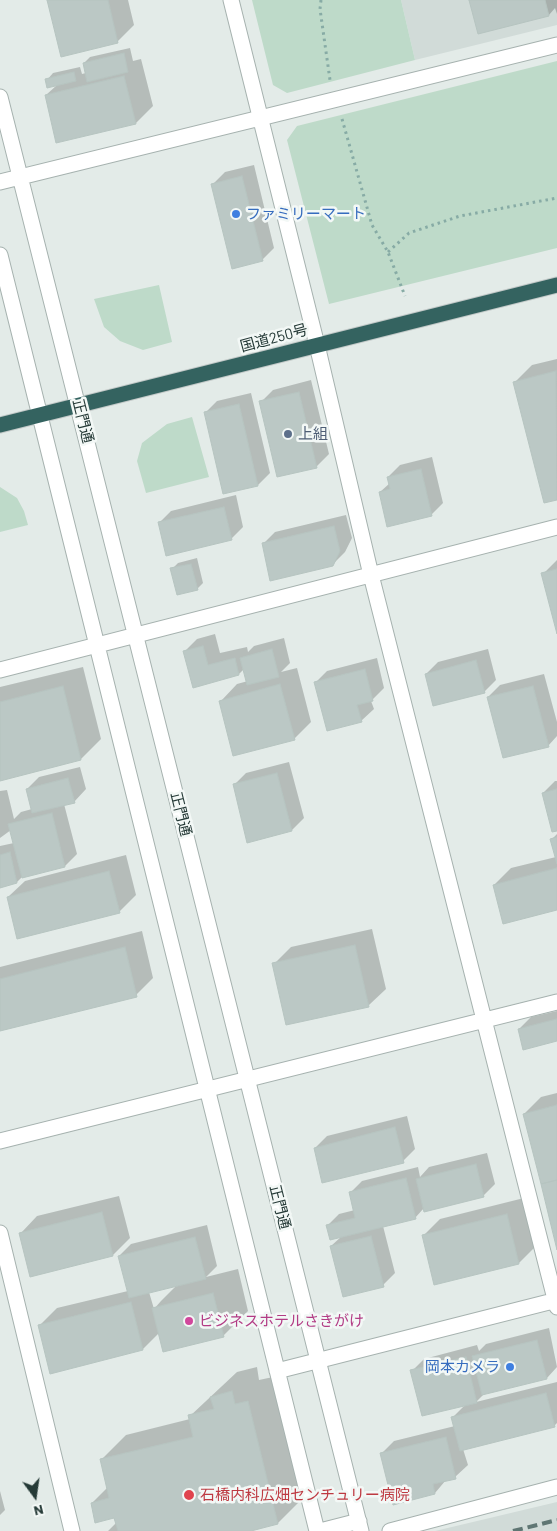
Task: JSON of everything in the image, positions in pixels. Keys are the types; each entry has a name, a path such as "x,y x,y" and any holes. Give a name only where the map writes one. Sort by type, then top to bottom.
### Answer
{"highway":[{"name":"国道250号","path":"0,425 557,285"}],"street":[{"path":"231,0 317,345 371,575 556,1302 277,1371"},
{"path":"0,182 557,45"},
{"name":"正門通","path":"0,98 360,1526"},
{"path":"0,255 277,1371 319,1531 360,1526"},
{"path":"0,670 557,527"},
{"path":"0,1141 557,1002"},
{"path":"0,1233 72,1531"},
{"path":"390,1531 557,1487"}],"path":[{"path":"321,0 320,9 326,56 334,100 344,124 372,225 388,252 405,296"},
{"path":"388,252 409,233 460,216 557,198"}],"shaded area":[{"path":"401,0 557,0 557,25 415,60"},
{"path":"557,1502 557,1531 435,1531"}],"green space":[{"path":"252,0 401,0 415,60 287,93 273,85"},
{"path":"557,61 557,248 329,304 287,140 297,126"},
{"path":"159,285 172,342 143,350 120,341 104,327 94,299"},
{"path":"192,417 209,477 146,493 137,461 142,443 167,424"},
{"path":"0,487 17,498 24,511 28,525 0,532"}],"building":[{"path":"47,0 108,0 118,43 61,57"},
{"path":"469,0 545,0 549,16 478,34"},
{"path":"124,53 128,72 87,82 83,63"},
{"path":"74,72 76,81 47,88 45,79"},
{"path":"124,76 136,124 56,143 45,95"},
{"path":"242,176 263,261 232,269 211,184"},
{"path":"556,371 557,500 544,503 513,382"},
{"name":"上組","path":"299,392 317,468 277,477 259,401"},
{"path":"239,404 258,486 223,494 204,412"},
{"path":"421,469 432,516 387,527 379,492 390,489 387,477"},
{"path":"224,507 232,540 166,556 158,522"},
{"path":"334,526 340,551 333,566 270,581 262,543"},
{"path":"191,564 198,590 177,595 170,568"},
{"path":"557,569 557,634 541,573"},
{"path":"203,646 208,665 235,658 239,675 193,688 183,651"},
{"path":"272,649 279,677 247,685 240,658"},
{"path":"476,660 485,693 433,706 425,674"},
{"path":"365,669 373,701 357,705 362,722 327,731 314,682"},
{"path":"280,684 295,740 233,756 219,701"},
{"path":"63,686 81,760 0,781 0,702"},
{"path":"533,686 549,747 503,758 487,697"},
{"path":"277,773 292,831 247,843 233,784"},
{"path":"68,778 75,803 32,813 26,789"},
{"path":"557,789 557,831 552,832 542,793"},
{"path":"52,813 65,867 22,878 8,824"},
{"path":"557,837 557,864 550,839"},
{"path":"10,852 17,883 0,888 0,855"},
{"path":"557,868 557,910 503,924 493,885"},
{"path":"109,871 120,913 17,939 7,897"},
{"path":"355,945 369,1007 286,1025 272,963"},
{"path":"125,947 137,997 0,1031 0,979"},
{"path":"557,1019 557,1041 523,1050 518,1029"},
{"path":"557,1105 557,1180 541,1184 523,1114"},
{"path":"395,1127 404,1163 322,1183 314,1148"},
{"path":"476,1164 484,1197 424,1212 416,1179"},
{"path":"406,1178 416,1219 330,1240 326,1225 355,1218 349,1192"},
{"path":"557,1180 557,1250 541,1184"},
{"path":"102,1212 113,1256 30,1277 19,1233"},
{"path":"507,1214 519,1264 434,1285 422,1235"},
{"path":"371,1236 384,1287 343,1297 330,1246"},
{"path":"195,1237 206,1279 129,1298 118,1256"},
{"path":"213,1293 224,1337 163,1352 152,1308"},
{"path":"131,1302 143,1350 50,1374 38,1325"},
{"path":"537,1340 547,1379 482,1395 472,1356"},
{"path":"466,1357 477,1403 422,1416 410,1370"},
{"path":"232,1391 235,1404 248,1401 278,1524 251,1531 118,1531 114,1518 95,1523 91,1503 109,1498 100,1459 193,1437 188,1415 214,1409 210,1397"},
{"path":"546,1393 555,1427 460,1451 451,1417"},
{"path":"446,1437 456,1479 433,1484 435,1494 393,1505 380,1453"}],"railway":[{"path":"513,1531 557,1520"}],"place":[{"name":"ファミリーマート","path":"236,214"},
{"name":"上組","path":"288,434"},
{"name":"ビジネスホテルさきがけ","path":"189,1321"},
{"name":"岡本カメラ","path":"510,1367"},
{"name":"石橋内科広畑センチュリー病院","path":"189,1495"}]}
